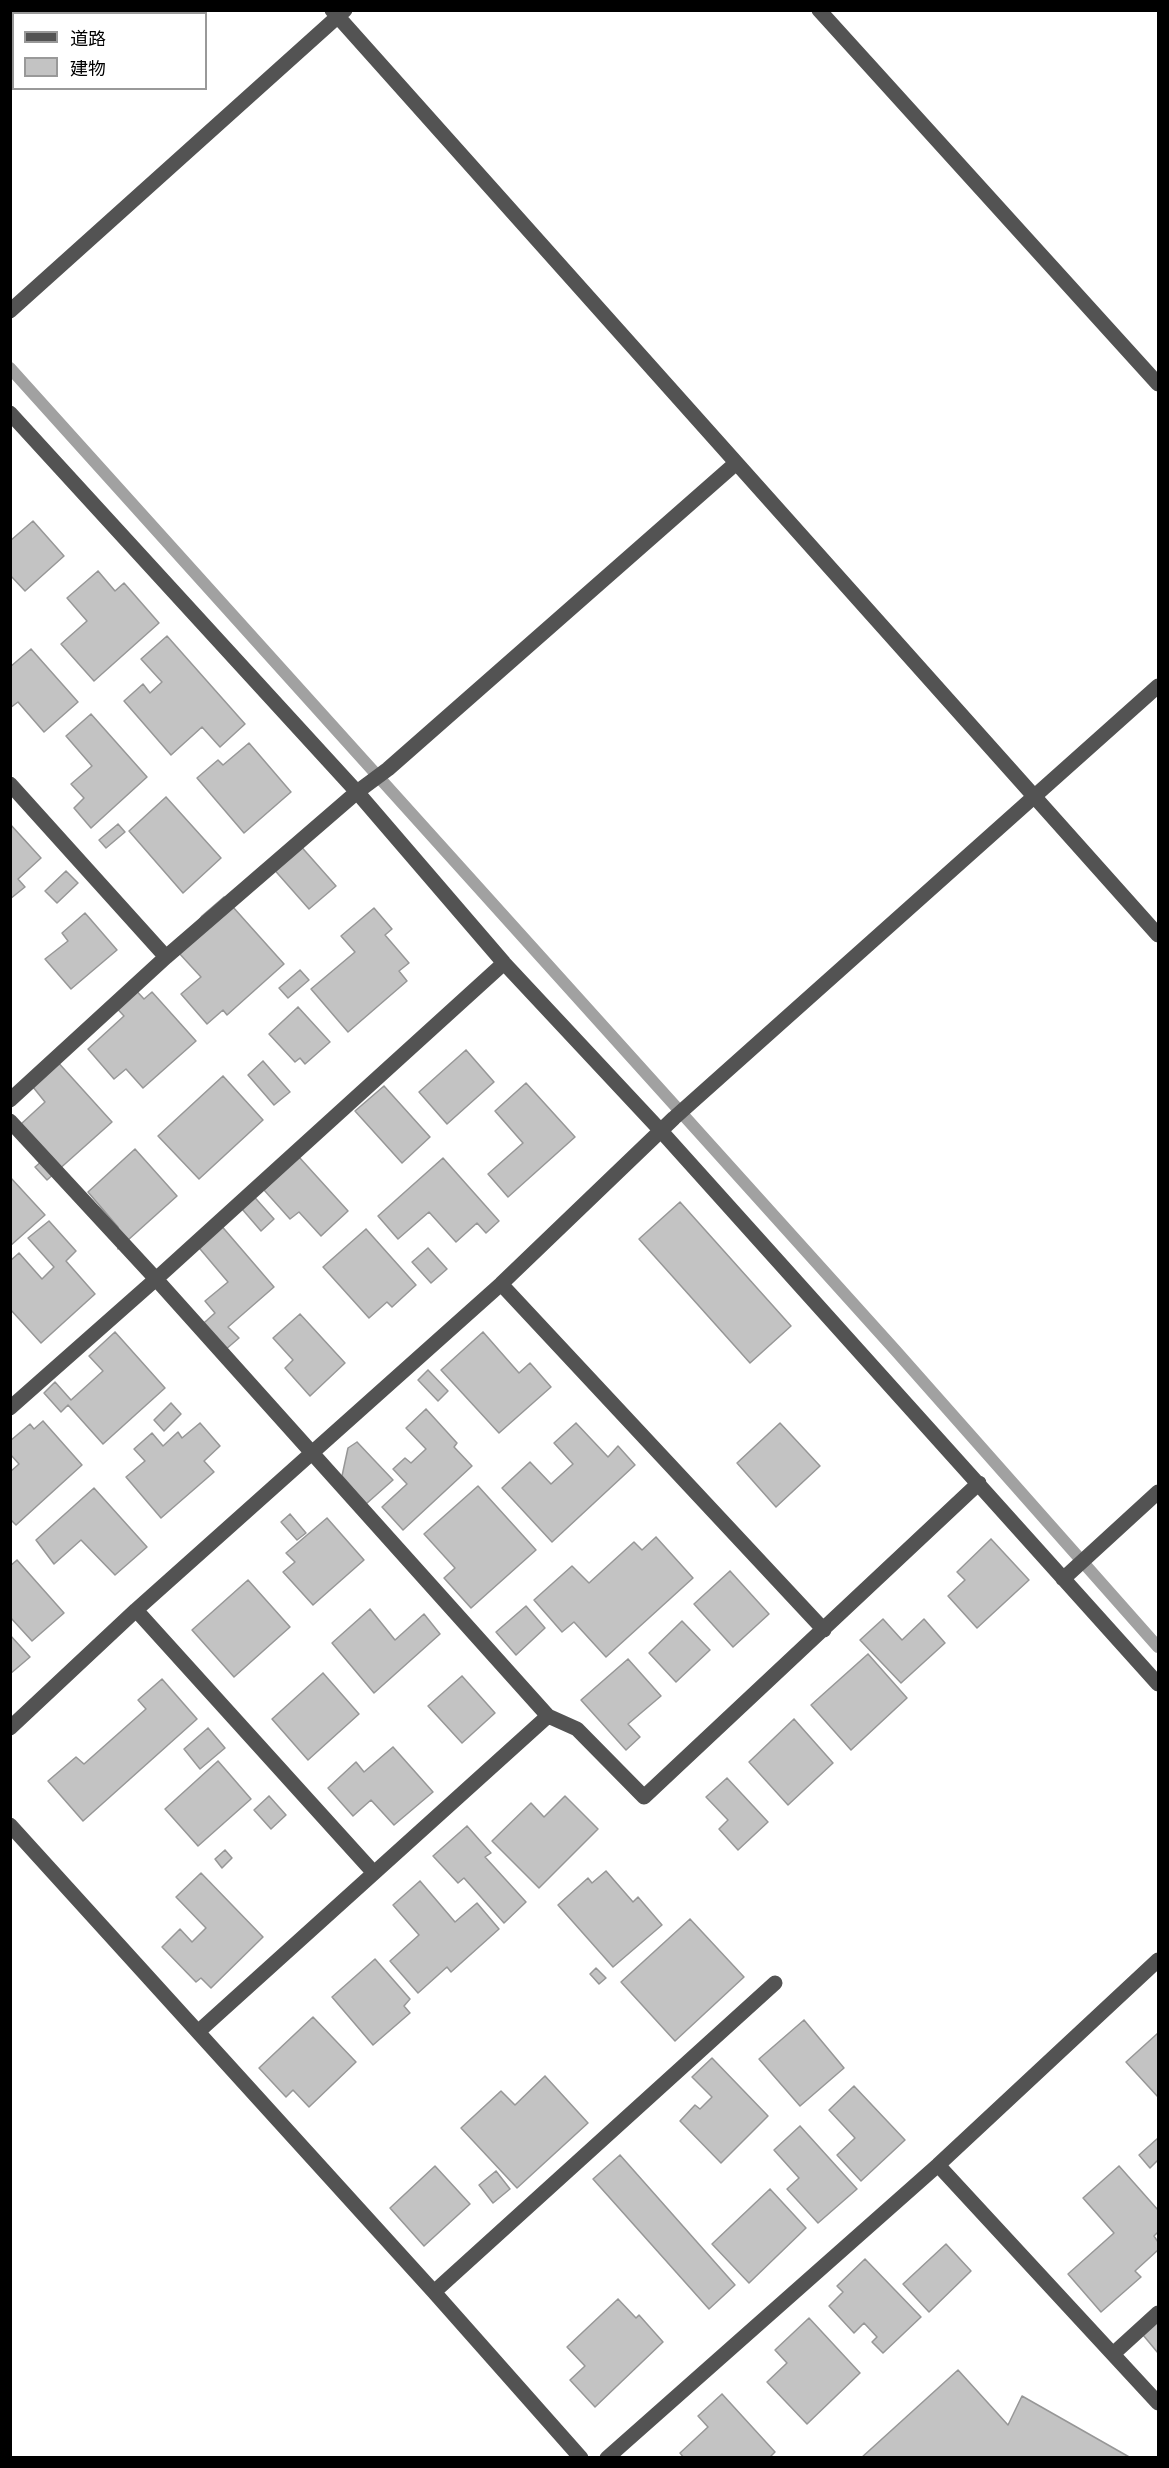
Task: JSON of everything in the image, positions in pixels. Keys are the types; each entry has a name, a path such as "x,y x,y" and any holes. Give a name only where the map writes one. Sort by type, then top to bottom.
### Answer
{"street":[{"path":"819,10 1158,384"},
{"path":"10,311 338,13 735,464 1158,935"},
{"path":"10,413 357,792 504,963 661,1131 1158,1684"},
{"path":"10,1100 166,957 357,792 388,769 735,464"},
{"path":"10,1728 136,1610 501,1284 674,1118 1158,686"},
{"path":"10,783 166,957"},
{"path":"10,1408 156,1280 504,963"},
{"path":"10,1121 548,1716 577,1729 644,1797 979,1483"},
{"path":"501,1284 824,1630"},
{"path":"1063,1579 1158,1492"},
{"path":"136,1610 374,1873"},
{"path":"199,2031 548,1716"},
{"path":"10,1825 199,2031 581,2457"},
{"path":"607,2457 938,2165 1158,1960"},
{"path":"434,2292 776,1983"},
{"path":"938,2165 1158,2403"},
{"path":"1113,2354 1158,2313"}],"building":[{"path":"33,521 64,556 25,591 10,575 10,541"},
{"path":"98,571 115,591 124,583 159,623 94,681 61,644 87,621 67,598"},
{"path":"167,636 245,724 220,747 202,727 171,755 124,701 143,684 150,693 162,682 141,659"},
{"path":"31,649 78,702 44,732 18,702 10,708 10,667"},
{"path":"91,714 147,777 91,828 74,808 84,798 71,784 92,766 66,736"},
{"path":"249,743 291,792 244,833 197,778 218,760 223,765"},
{"path":"166,797 221,858 183,893 129,831"},
{"path":"10,824 41,858 18,879 25,887 10,899"},
{"path":"118,824 125,832 106,848 99,840"},
{"path":"298,843 336,886 309,909 271,866"},
{"path":"66,871 78,883 57,903 45,891"},
{"path":"224,897 284,964 227,1015 223,1010 207,1024 181,994 201,977 178,952 202,916"},
{"path":"374,908 392,929 385,935 409,963 399,971 407,981 348,1032 311,989 355,952 341,936"},
{"path":"85,913 117,950 71,989 45,959 68,941 62,933"},
{"path":"300,970 309,980 288,998 279,988"},
{"path":"131,985 144,999 152,992 196,1041 143,1088 126,1069 114,1079 88,1049 124,1016 111,1002"},
{"path":"298,1007 330,1042 305,1064 300,1058 295,1062 269,1034"},
{"path":"466,1050 494,1082 447,1124 419,1092"},
{"path":"55,1059 112,1122 47,1180 35,1167 49,1155 21,1124 45,1102 29,1082"},
{"path":"263,1061 290,1092 274,1105 248,1075"},
{"path":"223,1076 263,1120 199,1179 158,1136"},
{"path":"526,1083 575,1137 508,1197 488,1174 523,1143 495,1111"},
{"path":"384,1086 430,1137 402,1163 355,1111"},
{"path":"135,1149 177,1196 118,1249 118,1227 88,1192"},
{"path":"299,1157 348,1211 321,1236 299,1212 290,1219 264,1190"},
{"path":"443,1158 499,1221 486,1233 477,1223 456,1242 429,1212 398,1239 378,1216"},
{"path":"10,1177 45,1215 10,1246"},
{"path":"249,1191 274,1219 261,1231 236,1202"},
{"path":"680,1202 791,1326 750,1363 639,1239"},
{"path":"49,1221 76,1251 66,1261 95,1294 41,1343 10,1309 10,1261 19,1253 42,1279 54,1267 28,1238"},
{"path":"219,1223 274,1287 228,1327 239,1338 218,1356 196,1330 215,1313 205,1301 228,1282 195,1243"},
{"path":"366,1229 416,1285 392,1307 387,1302 369,1318 323,1267"},
{"path":"428,1248 447,1269 431,1283 412,1262"},
{"path":"300,1314 345,1363 310,1396 285,1368 293,1360 273,1338"},
{"path":"115,1332 165,1388 103,1444 68,1405 61,1412 44,1393 55,1382 71,1400 103,1371 89,1356"},
{"path":"483,1332 519,1373 530,1363 551,1387 499,1433 441,1370"},
{"path":"428,1370 448,1391 438,1401 418,1380"},
{"path":"171,1403 181,1414 164,1431 154,1420"},
{"path":"426,1409 457,1443 454,1447 472,1466 403,1530 382,1507 407,1484 393,1469 405,1458 411,1463 426,1449 406,1428"},
{"path":"43,1421 82,1465 16,1525 10,1519 10,1472 19,1464 10,1454 10,1441 30,1424 34,1429"},
{"path":"200,1423 220,1446 204,1461 214,1472 161,1518 126,1477 145,1461 134,1449 152,1433 163,1446 178,1432 182,1438"},
{"path":"576,1423 608,1457 618,1446 635,1465 552,1542 502,1488 530,1462 551,1484 573,1464 554,1443"},
{"path":"780,1423 820,1466 776,1507 737,1463"},
{"path":"357,1442 393,1480 366,1504 342,1476 348,1448"},
{"path":"478,1486 536,1550 471,1608 444,1578 455,1568 424,1534"},
{"path":"94,1488 147,1547 115,1575 81,1540 54,1564 36,1540"},
{"path":"290,1514 306,1533 297,1540 281,1522"},
{"path":"327,1518 364,1560 313,1605 283,1572 295,1562 286,1553"},
{"path":"656,1537 693,1578 606,1657 574,1622 562,1632 534,1600 572,1566 589,1583 634,1542 642,1550"},
{"path":"991,1539 1029,1580 977,1628 948,1596 965,1580 957,1572"},
{"path":"17,1560 64,1613 32,1641 10,1617 10,1566"},
{"path":"730,1571 769,1614 733,1647 694,1604"},
{"path":"248,1580 290,1627 234,1677 192,1630"},
{"path":"526,1606 545,1628 516,1655 496,1632"},
{"path":"370,1609 395,1640 424,1614 440,1634 374,1693 332,1643"},
{"path":"883,1619 902,1640 924,1619 945,1643 901,1683 860,1640"},
{"path":"682,1621 710,1650 676,1682 649,1653"},
{"path":"10,1635 30,1657 10,1674"},
{"path":"868,1654 907,1698 851,1750 811,1705"},
{"path":"628,1659 661,1696 628,1724 640,1737 626,1750 581,1700"},
{"path":"323,1673 359,1714 308,1760 272,1719"},
{"path":"462,1676 495,1713 462,1743 428,1706"},
{"path":"162,1679 197,1719 83,1821 48,1781 76,1757 84,1764 146,1709 138,1700"},
{"path":"794,1719 833,1763 788,1805 749,1762"},
{"path":"208,1728 225,1748 200,1769 184,1749"},
{"path":"393,1747 433,1792 394,1825 371,1800 353,1816 328,1788 356,1762 364,1772"},
{"path":"218,1761 251,1799 198,1846 165,1809"},
{"path":"727,1778 768,1822 738,1850 719,1829 728,1820 706,1797"},
{"path":"269,1796 286,1815 271,1829 254,1810"},
{"path":"565,1796 598,1829 539,1888 492,1841 531,1803 544,1817"},
{"path":"467,1826 491,1853 485,1857 526,1902 504,1923 464,1878 458,1883 433,1856"},
{"path":"225,1850 232,1858 222,1868 215,1859"},
{"path":"606,1871 633,1902 638,1897 662,1925 613,1967 558,1905 588,1878 592,1883"},
{"path":"201,1873 263,1937 211,1988 201,1978 196,1982 162,1947 180,1929 192,1942 206,1928 176,1897"},
{"path":"420,1881 455,1922 477,1903 499,1929 451,1972 447,1967 418,1993 390,1961 419,1935 393,1905"},
{"path":"690,1919 744,1977 675,2041 621,1982"},
{"path":"375,1959 410,1999 404,2006 410,2013 373,2045 332,1997"},
{"path":"596,1968 606,1978 599,1984 590,1974"},
{"path":"313,2017 356,2062 309,2107 293,2090 286,2097 259,2068"},
{"path":"804,2020 844,2068 800,2106 759,2059"},
{"path":"1158,2033 1158,2097 1126,2062"},
{"path":"712,2058 768,2116 721,2163 680,2121 695,2105 700,2109 712,2097 692,2077"},
{"path":"545,2076 588,2123 517,2188 461,2128 501,2091 515,2105"},
{"path":"854,2086 905,2140 861,2181 837,2155 855,2138 829,2110"},
{"path":"800,2126 857,2189 818,2223 787,2189 799,2178 774,2150"},
{"path":"1158,2138 1158,2160 1150,2168 1139,2155"},
{"path":"620,2155 735,2285 709,2309 593,2179"},
{"path":"435,2166 470,2204 424,2246 390,2208"},
{"path":"1119,2166 1158,2210 1158,2232 1154,2236 1158,2242 1158,2250 1135,2271 1141,2277 1101,2312 1068,2274 1114,2233 1083,2198"},
{"path":"496,2171 510,2189 493,2203 479,2185"},
{"path":"770,2189 806,2228 749,2283 712,2244"},
{"path":"946,2244 971,2271 929,2312 903,2284"},
{"path":"865,2259 921,2317 883,2353 872,2342 877,2337 864,2323 854,2333 829,2306 843,2292 837,2286"},
{"path":"618,2299 636,2318 639,2315 663,2342 595,2407 570,2380 585,2366 567,2347"},
{"path":"809,2318 860,2373 807,2424 767,2382 787,2363 775,2350"},
{"path":"1158,2321 1158,2353 1143,2335"},
{"path":"958,2370 1008,2425 1022,2396 1131,2458 861,2458"},
{"path":"722,2394 775,2452 769,2458 684,2458 680,2453 708,2427 698,2416"}],"waterway":[{"path":"10,368 896,1351 1158,1647"}]}
